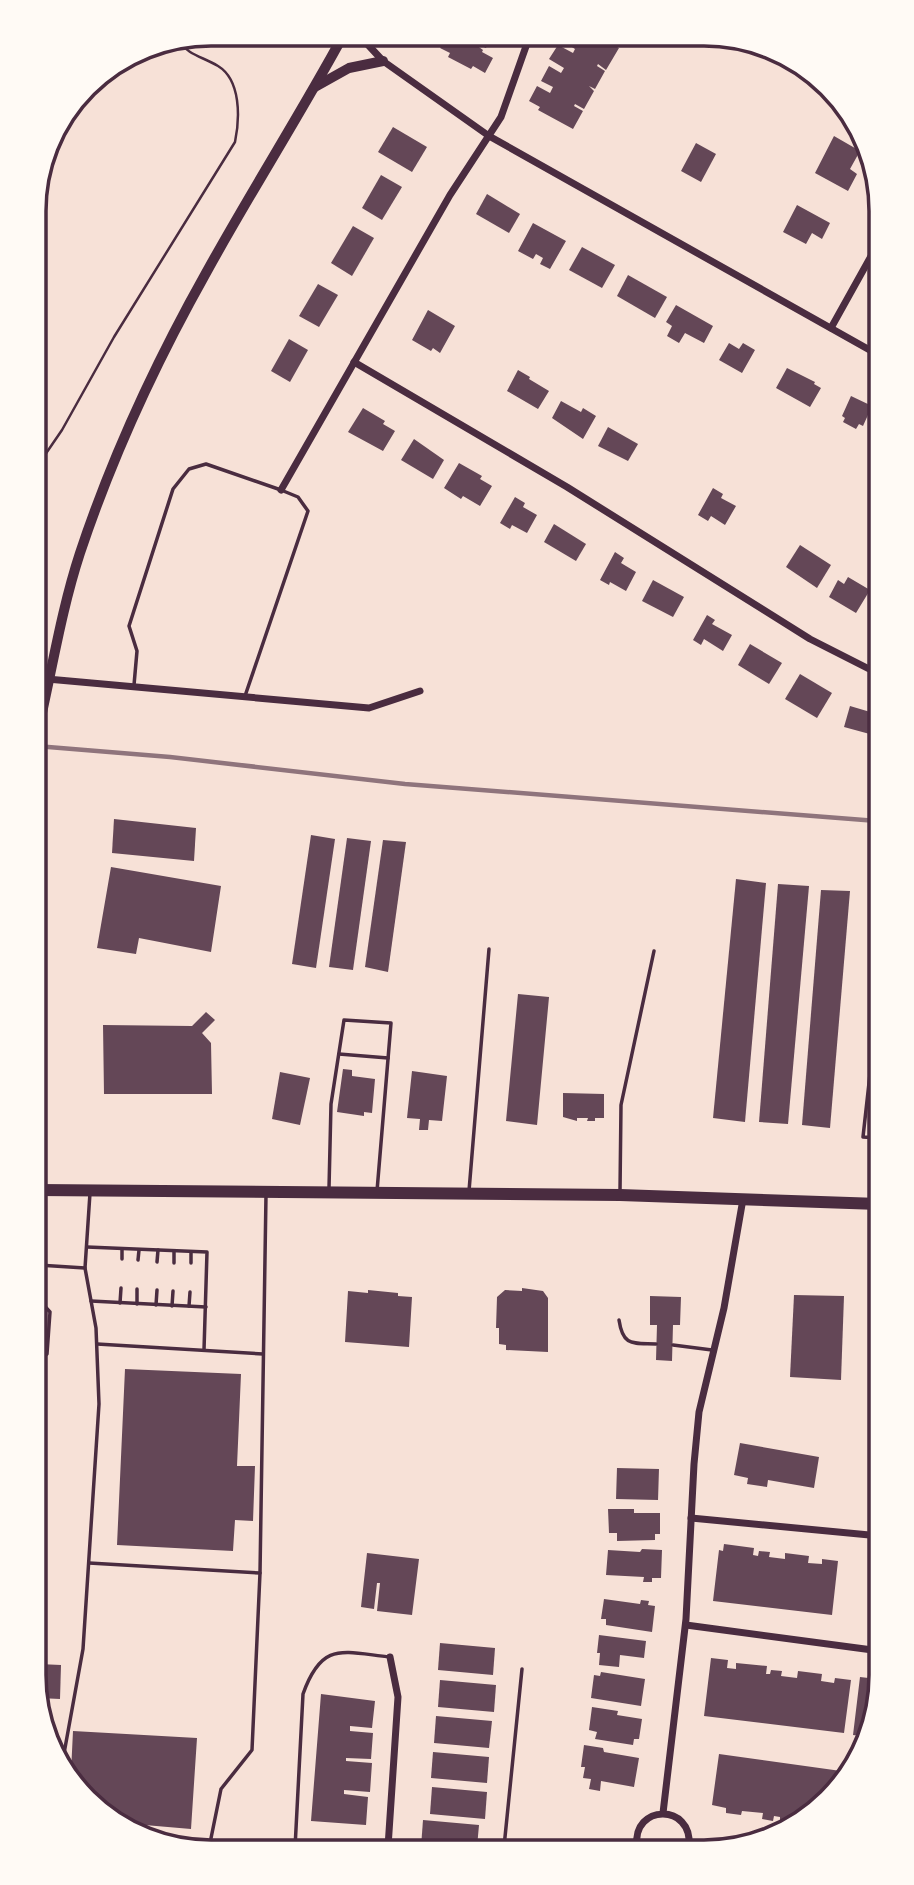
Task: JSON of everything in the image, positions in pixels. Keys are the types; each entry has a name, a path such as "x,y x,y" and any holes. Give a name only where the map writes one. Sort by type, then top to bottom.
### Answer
{"main road":[{"path":"46,701 62,610 80,552 100,497 149,383 205,274 337,46"},
{"path":"315,87 349,68 383,61"},
{"path":"45,1190 620,1195 868,1204"}],"street":[{"path":"369,46 383,61 489,136 869,350"},
{"path":"281,490 450,195 500,117 526,46"},
{"path":"831,328 869,260"},
{"path":"354,362 567,487 810,639 869,669"},
{"path":"46,679 369,708 420,691"},
{"path":"663,1813 686,1625 699,1412 724,1308 743,1198"},
{"path":"691,1518 868,1534"},
{"path":"686,1625 868,1649"},
{"path":"388,1840 398,1697 390,1657"},
{"path":"636,1840 643,1823 648,1818 663,1813 670,1814 683,1823 690,1840"}],"lane":[{"path":"134,687 136,651 129,626 173,489 189,469 206,464 298,497 308,511 245,696"},
{"path":"469,1194 489,949"},
{"path":"620,1195 621,1105 654,951"},
{"path":"329,1193 331,1104 344,1020 391,1023 377,1193"},
{"path":"339,1054 388,1058"},
{"path":"868,1088 863,1137 868,1137"},
{"path":"65,1750 83,1649 99,1404 97,1344 85,1268 90,1191"},
{"path":"211,1840 221,1789 252,1751 260,1573 266,1193"},
{"path":"86,1247 207,1252 204,1350"},
{"path":"122,1249 122,1259"},
{"path":"138,1260 139,1250"},
{"path":"158,1251 158,1262"},
{"path":"174,1251 174,1263"},
{"path":"191,1252 191,1263"},
{"path":"45,1265 85,1268"},
{"path":"120,1303 121,1288"},
{"path":"137,1289 137,1304"},
{"path":"156,1305 157,1290"},
{"path":"172,1306 173,1291"},
{"path":"189,1306 190,1292"},
{"path":"91,1301 206,1307"},
{"path":"45,1308 50,1312 45,1356"},
{"path":"619,1320 621,1334 625,1339 656,1344"},
{"path":"97,1344 263,1354"},
{"path":"673,1345 713,1350"},
{"path":"89,1563 260,1573"},
{"path":"295,1840 303,1694 310,1676 318,1662 328,1655 348,1653 390,1657"},
{"path":"505,1840 522,1669"}],"path":[{"path":"46,454 114,337 235,142 238,101 231,78 215,64 193,56 185,48"}],"building":[{"path":"478,46 493,58 485,73 448,57 450,53 440,48"},
{"path":"557,46 573,53 575,49 570,46 619,48 606,70 598,64 597,66 605,71 595,89 589,86 594,91 584,109 575,104 574,106 583,111 573,129 538,110 540,107 529,101 537,86 550,93 553,87 541,81 549,66 561,73 564,68 549,59"},
{"path":"393,127 427,147 412,172 378,152"},
{"path":"834,136 857,149 858,154 850,169 857,174 848,191 815,173"},
{"path":"696,143 716,154 701,182 681,171"},
{"path":"381,175 402,187 382,220 362,208"},
{"path":"487,194 520,214 509,233 476,214"},
{"path":"797,205 830,223 822,239 812,233 806,244 783,232"},
{"path":"533,223 566,241 550,269 540,264 543,258 536,254 533,259 518,251"},
{"path":"353,226 374,238 352,276 331,263"},
{"path":"582,247 615,265 602,288 569,270"},
{"path":"628,275 667,297 655,318 617,296"},
{"path":"318,284 338,295 319,327 299,316"},
{"path":"676,305 713,326 704,343 685,333 679,343 667,336 672,326 666,322"},
{"path":"428,310 455,326 440,353 412,340"},
{"path":"289,339 308,350 290,382 271,371"},
{"path":"729,343 739,349 743,343 755,350 742,373 719,360"},
{"path":"787,368 815,382 814,384 821,388 810,407 776,388"},
{"path":"518,370 549,391 538,409 507,391"},
{"path":"851,396 869,405 869,413 863,426 859,424 856,429 843,422 845,418 842,416"},
{"path":"561,401 581,412 583,408 596,416 583,439 552,418"},
{"path":"363,408 385,421 383,424 395,431 383,451 348,432"},
{"path":"608,427 638,444 628,461 598,446"},
{"path":"414,439 444,460 433,479 401,460"},
{"path":"459,463 482,476 480,479 492,486 480,506 463,496 461,499 444,488"},
{"path":"713,488 723,494 721,498 736,506 725,525 711,516 708,521 698,515"},
{"path":"515,497 525,503 523,507 537,515 527,533 512,525 510,529 500,523"},
{"path":"554,524 586,544 576,561 544,542"},
{"path":"800,545 831,565 817,588 786,567"},
{"path":"615,552 624,558 621,563 636,572 626,591 600,580"},
{"path":"848,577 869,589 856,613 829,597 838,580 844,584"},
{"path":"653,580 684,597 673,617 642,601"},
{"path":"707,615 715,620 712,624 732,635 723,651 704,639 701,645 693,640"},
{"path":"750,644 782,663 769,684 738,665"},
{"path":"800,674 832,693 817,718 785,699"},
{"path":"850,706 869,712 869,734 844,727"},
{"path":"114,819 196,828 194,861 112,853"},
{"path":"311,835 335,839 316,968 292,964"},
{"path":"347,838 371,841 353,970 329,967"},
{"path":"383,840 406,842 388,972 365,967"},
{"path":"111,867 221,886 211,952 139,938 136,954 97,948"},
{"path":"736,879 766,883 745,1122 713,1118"},
{"path":"778,884 809,886 788,1124 759,1122"},
{"path":"821,890 850,891 830,1128 802,1125"},
{"path":"518,994 549,997 537,1125 506,1121"},
{"path":"206,1012 215,1020 202,1033 211,1043 212,1094 104,1094 103,1025 192,1026"},
{"path":"343,1069 352,1070 352,1076 375,1079 372,1113 364,1112 364,1116 337,1112"},
{"path":"412,1071 447,1076 442,1121 429,1120 428,1130 419,1130 420,1119 407,1118"},
{"path":"280,1072 310,1078 300,1125 272,1119"},
{"path":"563,1093 604,1094 604,1118 587,1121 588,1118 577,1118 577,1121 563,1117"},
{"path":"522,1288 543,1291 548,1298 548,1352 506,1350 506,1345 499,1344 499,1328 496,1328 497,1297 505,1290 522,1291"},
{"path":"368,1290 412,1297 409,1347 345,1342 348,1291 368,1293"},
{"path":"794,1295 844,1296 841,1380 790,1377"},
{"path":"650,1296 681,1297 680,1325 673,1325 672,1361 656,1360 657,1325 650,1325"},
{"path":"125,1369 241,1374 237,1466 255,1466 253,1521 235,1520 233,1551 117,1545"},
{"path":"740,1443 819,1457 814,1488 768,1480 767,1487 747,1484 748,1478 734,1475"},
{"path":"617,1468 659,1469 658,1500 616,1499"},
{"path":"608,1509 660,1513 660,1534 655,1534 655,1540 617,1541 617,1533 609,1533"},
{"path":"724,1544 754,1548 753,1555 758,1556 759,1551 770,1552 769,1557 785,1559 785,1553 809,1556 808,1563 822,1564 822,1559 838,1561 832,1615 713,1601 719,1550 723,1551"},
{"path":"642,1549 662,1550 661,1578 643,1582 644,1577 606,1575 608,1550 640,1552"},
{"path":"367,1553 419,1559 412,1615 377,1611 380,1583 377,1583 374,1609 361,1607"},
{"path":"604,1599 640,1604 641,1600 649,1601 648,1605 655,1606 652,1632 606,1625 606,1619 601,1619"},
{"path":"599,1635 646,1641 644,1658 620,1655 619,1667 599,1665"},
{"path":"440,1643 495,1648 493,1675 438,1670"},
{"path":"711,1658 728,1660 727,1668 736,1669 736,1663 767,1666 766,1674 770,1674 771,1670 782,1671 781,1676 797,1678 798,1671 822,1674 821,1681 834,1683 835,1678 851,1680 844,1733 704,1716"},
{"path":"45,1664 61,1665 60,1699 47,1698"},
{"path":"601,1672 645,1679 641,1706 591,1698 594,1675 600,1676"},
{"path":"860,1677 868,1678 860,1728 857,1736 853,1735"},
{"path":"440,1680 496,1685 494,1712 438,1707"},
{"path":"321,1694 375,1701 372,1728 350,1726 350,1731 373,1733 371,1759 346,1758 346,1761 372,1763 370,1792 344,1790 344,1794 368,1797 366,1825 311,1821"},
{"path":"592,1707 618,1711 617,1715 642,1719 639,1739 634,1739 633,1745 595,1739 597,1732 589,1730"},
{"path":"436,1716 492,1721 489,1748 434,1743"},
{"path":"73,1731 197,1738 191,1829 137,1823 94,1791 71,1762"},
{"path":"584,1745 603,1748 604,1752 639,1758 634,1787 601,1781 600,1791 589,1789 591,1779 583,1778 585,1767 581,1767"},
{"path":"433,1752 489,1757 487,1783 431,1778"},
{"path":"719,1754 837,1770 812,1799 780,1820 780,1817 774,1816 773,1821 762,1819 763,1813 726,1813 726,1808 712,1805"},
{"path":"432,1787 487,1792 485,1819 430,1814"},
{"path":"423,1820 479,1825 478,1840 422,1840"}],"railway":[{"path":"46,747 170,757 405,784 869,820"}]}
